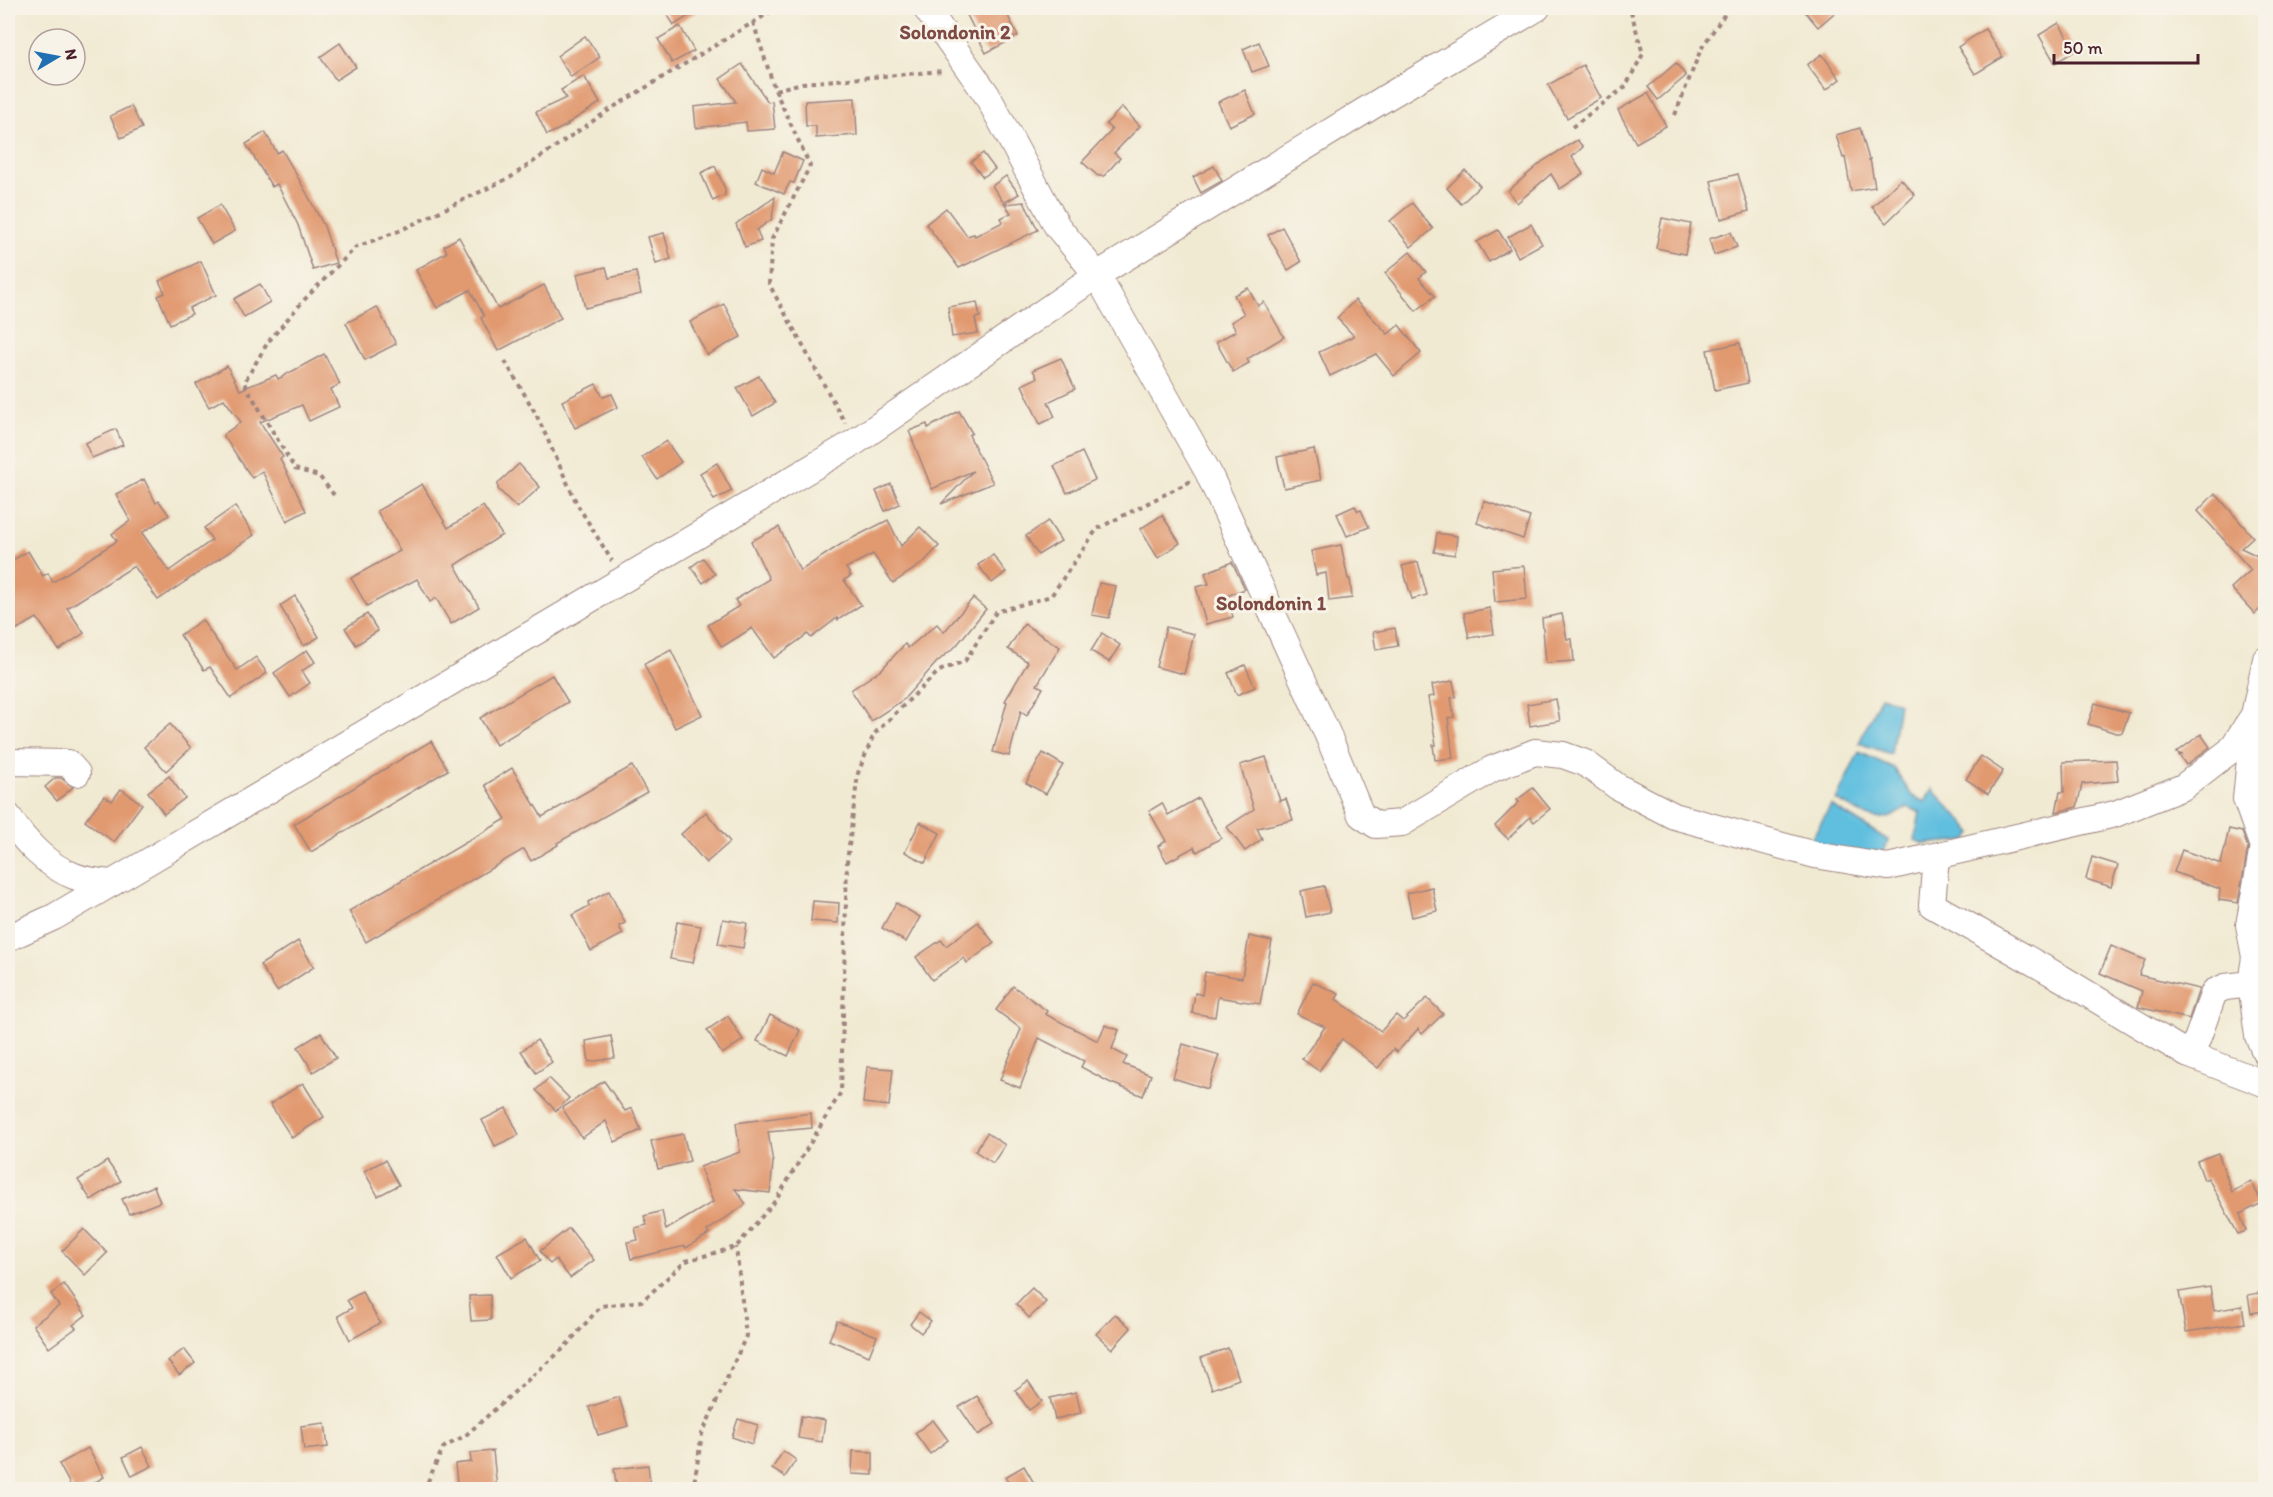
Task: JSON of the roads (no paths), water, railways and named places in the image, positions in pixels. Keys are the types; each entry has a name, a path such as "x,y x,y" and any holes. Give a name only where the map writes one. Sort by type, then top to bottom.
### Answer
{"street":[{"path":"926,8 987,95 1057,226 1097,275 1208,471 1327,733 1361,815 1376,825 1402,823 1492,770 1535,752 1563,755 1585,763 1618,787 1674,816 1815,855 1888,867 2115,814 2183,787 2231,750 2254,715"},
{"path":"8,938 54,917 855,442 1097,275 1537,8"},
{"path":"2265,660 2254,715 2246,799 2263,847 2249,925 2255,957 2251,984 2258,1036 2265,1054"},
{"path":"8,762 68,763 77,773"},
{"path":"8,816 17,831 46,859 74,876 112,883"},
{"path":"1936,856 1932,905 2063,979 2187,1054 2265,1084"},
{"path":"2187,1054 2197,1040 2214,992 2224,987 2251,984"}],"water":[{"path":"1881,696 1899,703 1891,754 1859,743"},
{"path":"1859,752 1894,768 1912,796 1925,802 1932,789 1972,833 1967,840 1924,844 1915,840 1920,812 1908,807 1888,817 1872,817 1836,800"},
{"path":"1831,805 1888,840 1883,857 1808,845"}],"district":[{"name":"Solondonin 2","path":"955,32"},
{"name":"Solondonin 1","path":"1271,603"}]}
